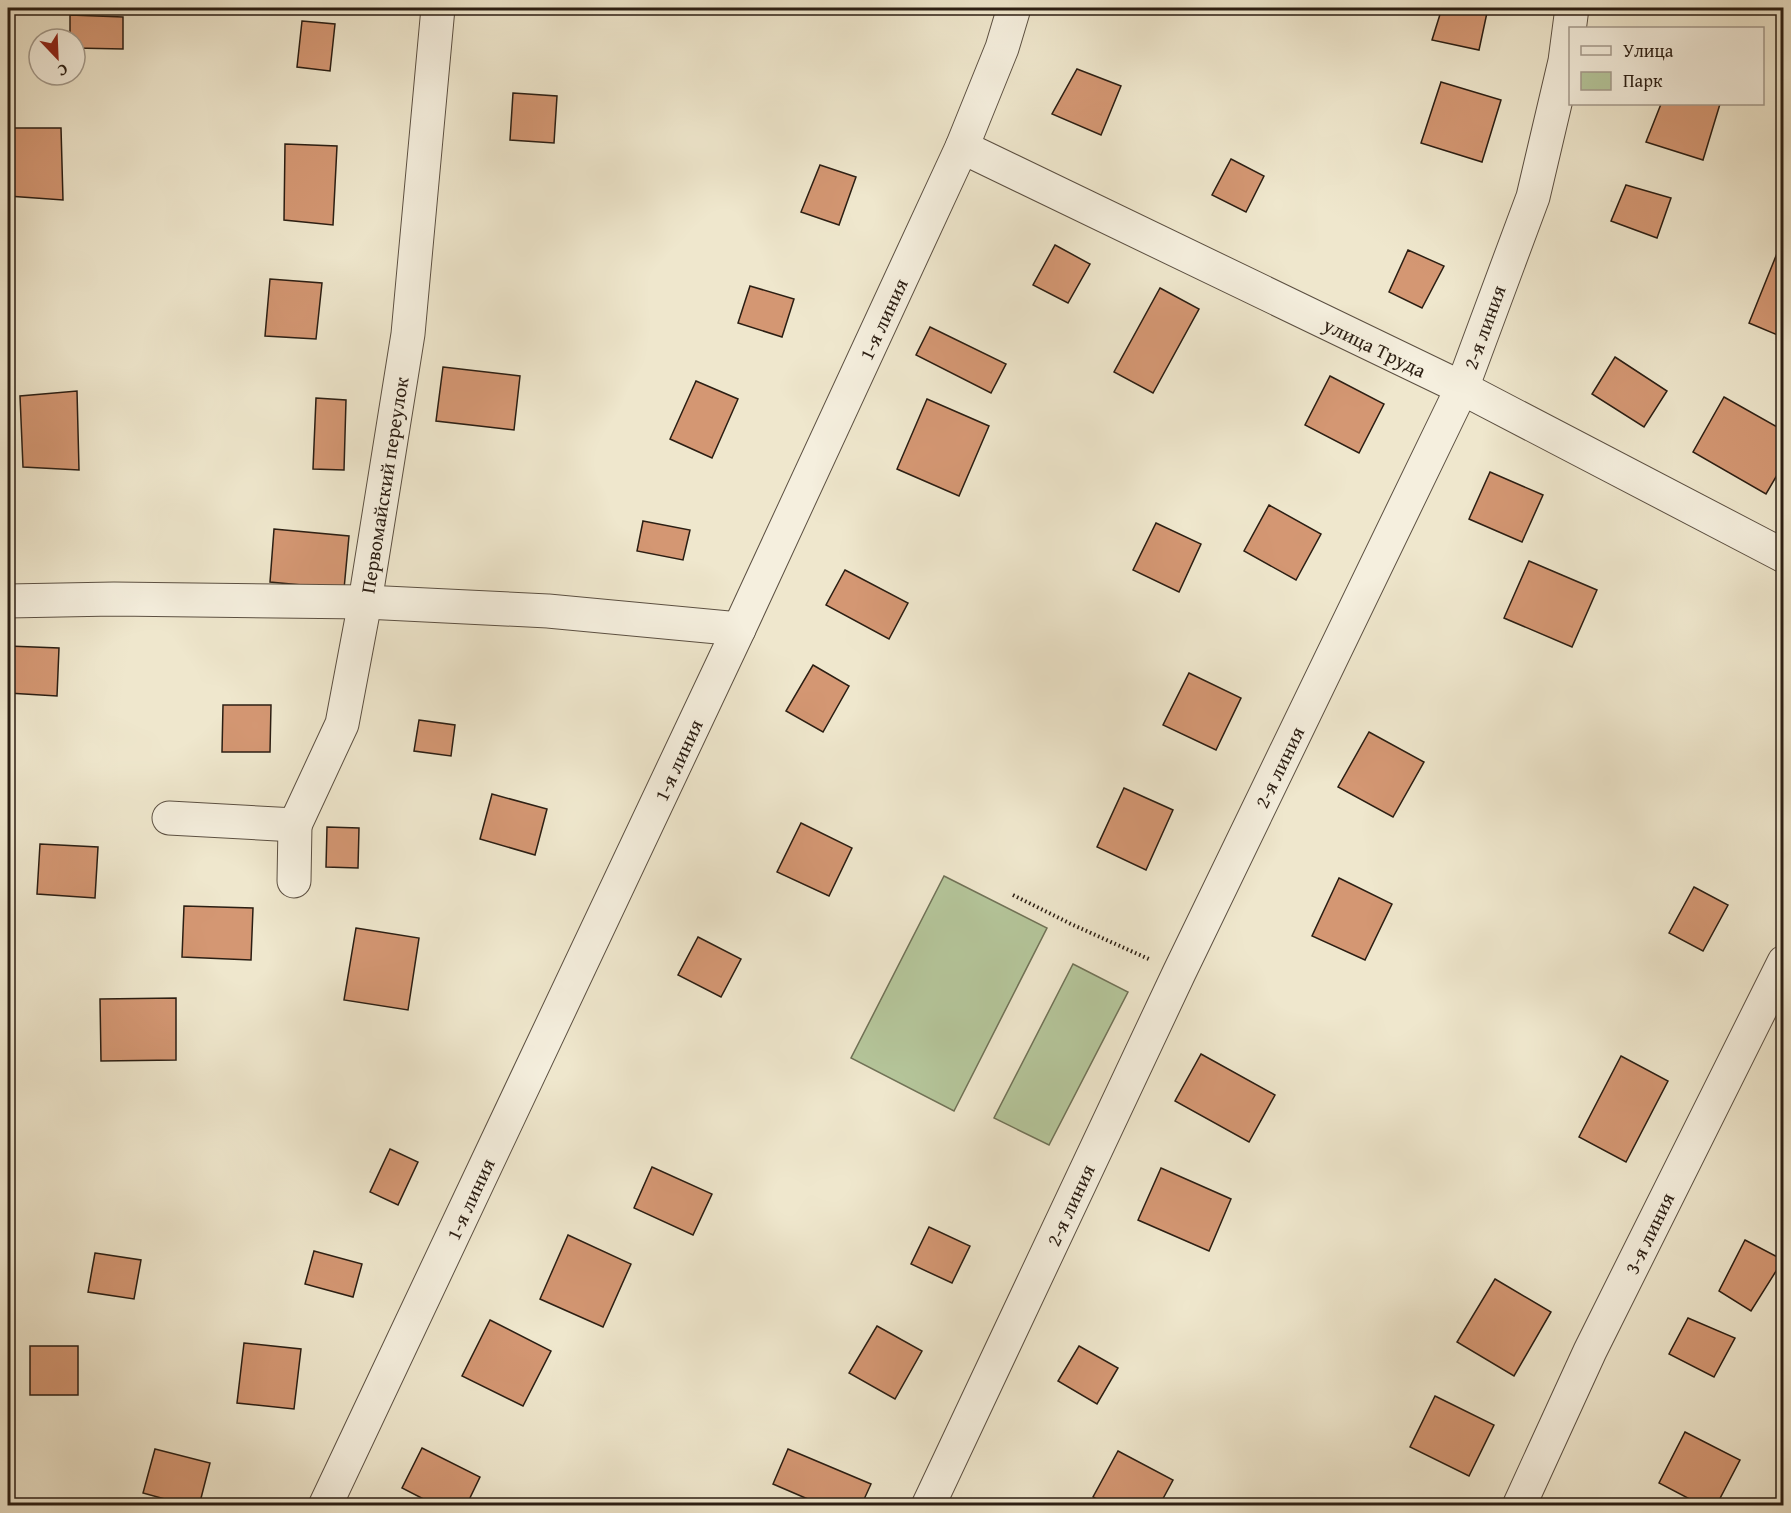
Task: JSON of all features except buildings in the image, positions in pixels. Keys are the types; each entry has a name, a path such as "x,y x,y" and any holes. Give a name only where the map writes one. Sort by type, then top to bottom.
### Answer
{"street":[{"name":"Первомайский переулок","path":"295,825 342,723 365,602 408,334 438,8"},
{"name":"1-я линия","path":"325,1506 739,630 962,147 1002,48 1014,8"},
{"name":"2-я линия","path":"1569,27 1572,8"},
{"name":"2-я линия","path":"928,1506 1179,973 1462,388 1533,197 1565,61 1569,31"},
{"name":"улица Труда","path":"962,147 1462,388 1784,556"},
{"path":"8,601 126,599 365,602 548,611 739,630"},
{"path":"169,818 295,825 294,881"},
{"name":"3-я линия","path":"1519,1506 1590,1352 1784,962"}],"path":[{"path":"1013,895 1179,973"}],"green space":[{"path":"944,876 1047,928 954,1111 851,1058"},
{"path":"1073,964 1128,992 1049,1145 994,1118"}]}
